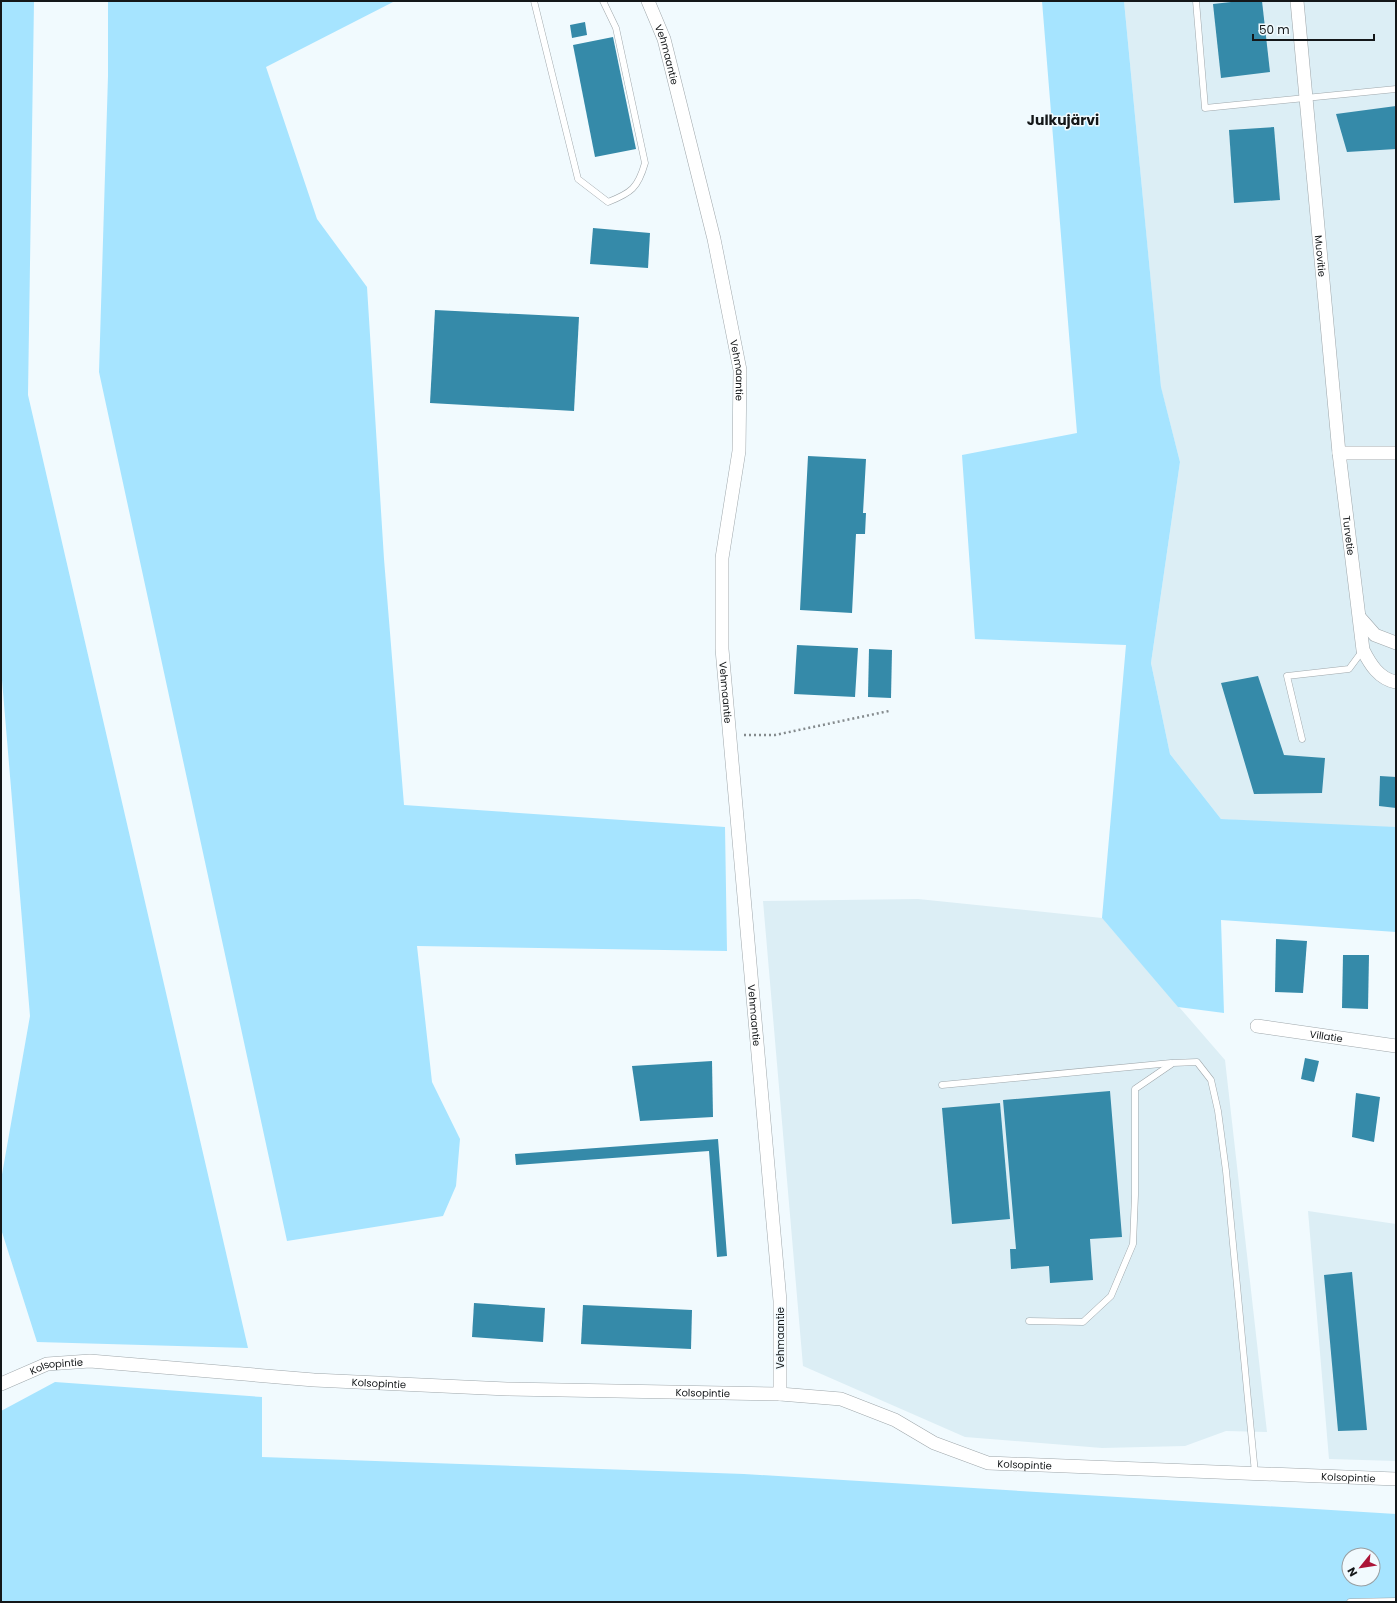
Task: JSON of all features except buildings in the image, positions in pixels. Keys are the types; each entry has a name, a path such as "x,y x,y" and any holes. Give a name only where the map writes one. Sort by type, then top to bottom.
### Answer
{"street":[{"name":"Vehmaantie","path":"648,1 666,47 714,239 740,370 739,451 722,558 722,649 780,1301 780,1394"},
{"name":"Muovitie","path":"1297,1 1339,454"},
{"path":"1339,454 1396,453"},
{"name":"Turvetie","path":"1339,454 1363,650 1373,668 1390,681 1396,682"},
{"path":"1360,618 1374,635 1396,643"},
{"name":"Villatie","path":"1257,1026 1396,1046"},
{"name":"Kolsopintie","path":"2,1383 48,1364 90,1361 314,1380 499,1389 780,1394 841,1399 895,1420 934,1443 988,1463 1396,1479"}],"lane":[{"path":"534,1 578,179 608,202 628,195 640,180 645,163 616,28 603,1"},
{"path":"1196,1 1205,108 1396,89"},
{"path":"1302,739 1287,676 1349,669 1363,650"},
{"path":"942,1085 1197,1062 1211,1080 1218,1111 1226,1171 1255,1473"},
{"path":"1029,1321 1082,1322 1111,1296 1133,1244 1135,1194 1135,1089 1173,1063"},
{"path":"1350,1602 1396,1601"}],"path":[{"path":"730,735 774,735 889,711"}],"shaded area":[{"path":"1,1 34,1 28,395 248,1348 37,1342 1,1229 1,1180 30,1016 1,668"},
{"path":"108,1 395,1 266,67 317,219 367,287 384,559 404,805 725,827 727,951 417,946 432,1082 460,1139 456,1186 443,1216 287,1241 99,372 108,76"},
{"path":"1042,1 1124,1 1161,387 1180,462 1151,663 1170,754 1221,819 1396,827 1396,932 1221,920 1224,1013 1178,1007 1102,918 1126,645 975,639 962,455 1077,433"},
{"path":"1124,1 1396,1 1396,831 1221,819 1170,754 1151,663 1180,462 1161,388"},
{"path":"918,899 1102,918 1225,1060 1267,1432 1226,1431 1185,1446 1102,1448 965,1437 803,1366 763,901"},
{"path":"1308,1211 1396,1224 1396,1461 1329,1459"},
{"path":"55,1382 262,1397 262,1457 744,1474 1396,1514 1396,1602 1,1602 1,1411"}],"district":[{"name":"Julkujärvi","path":"1063,120"}]}
